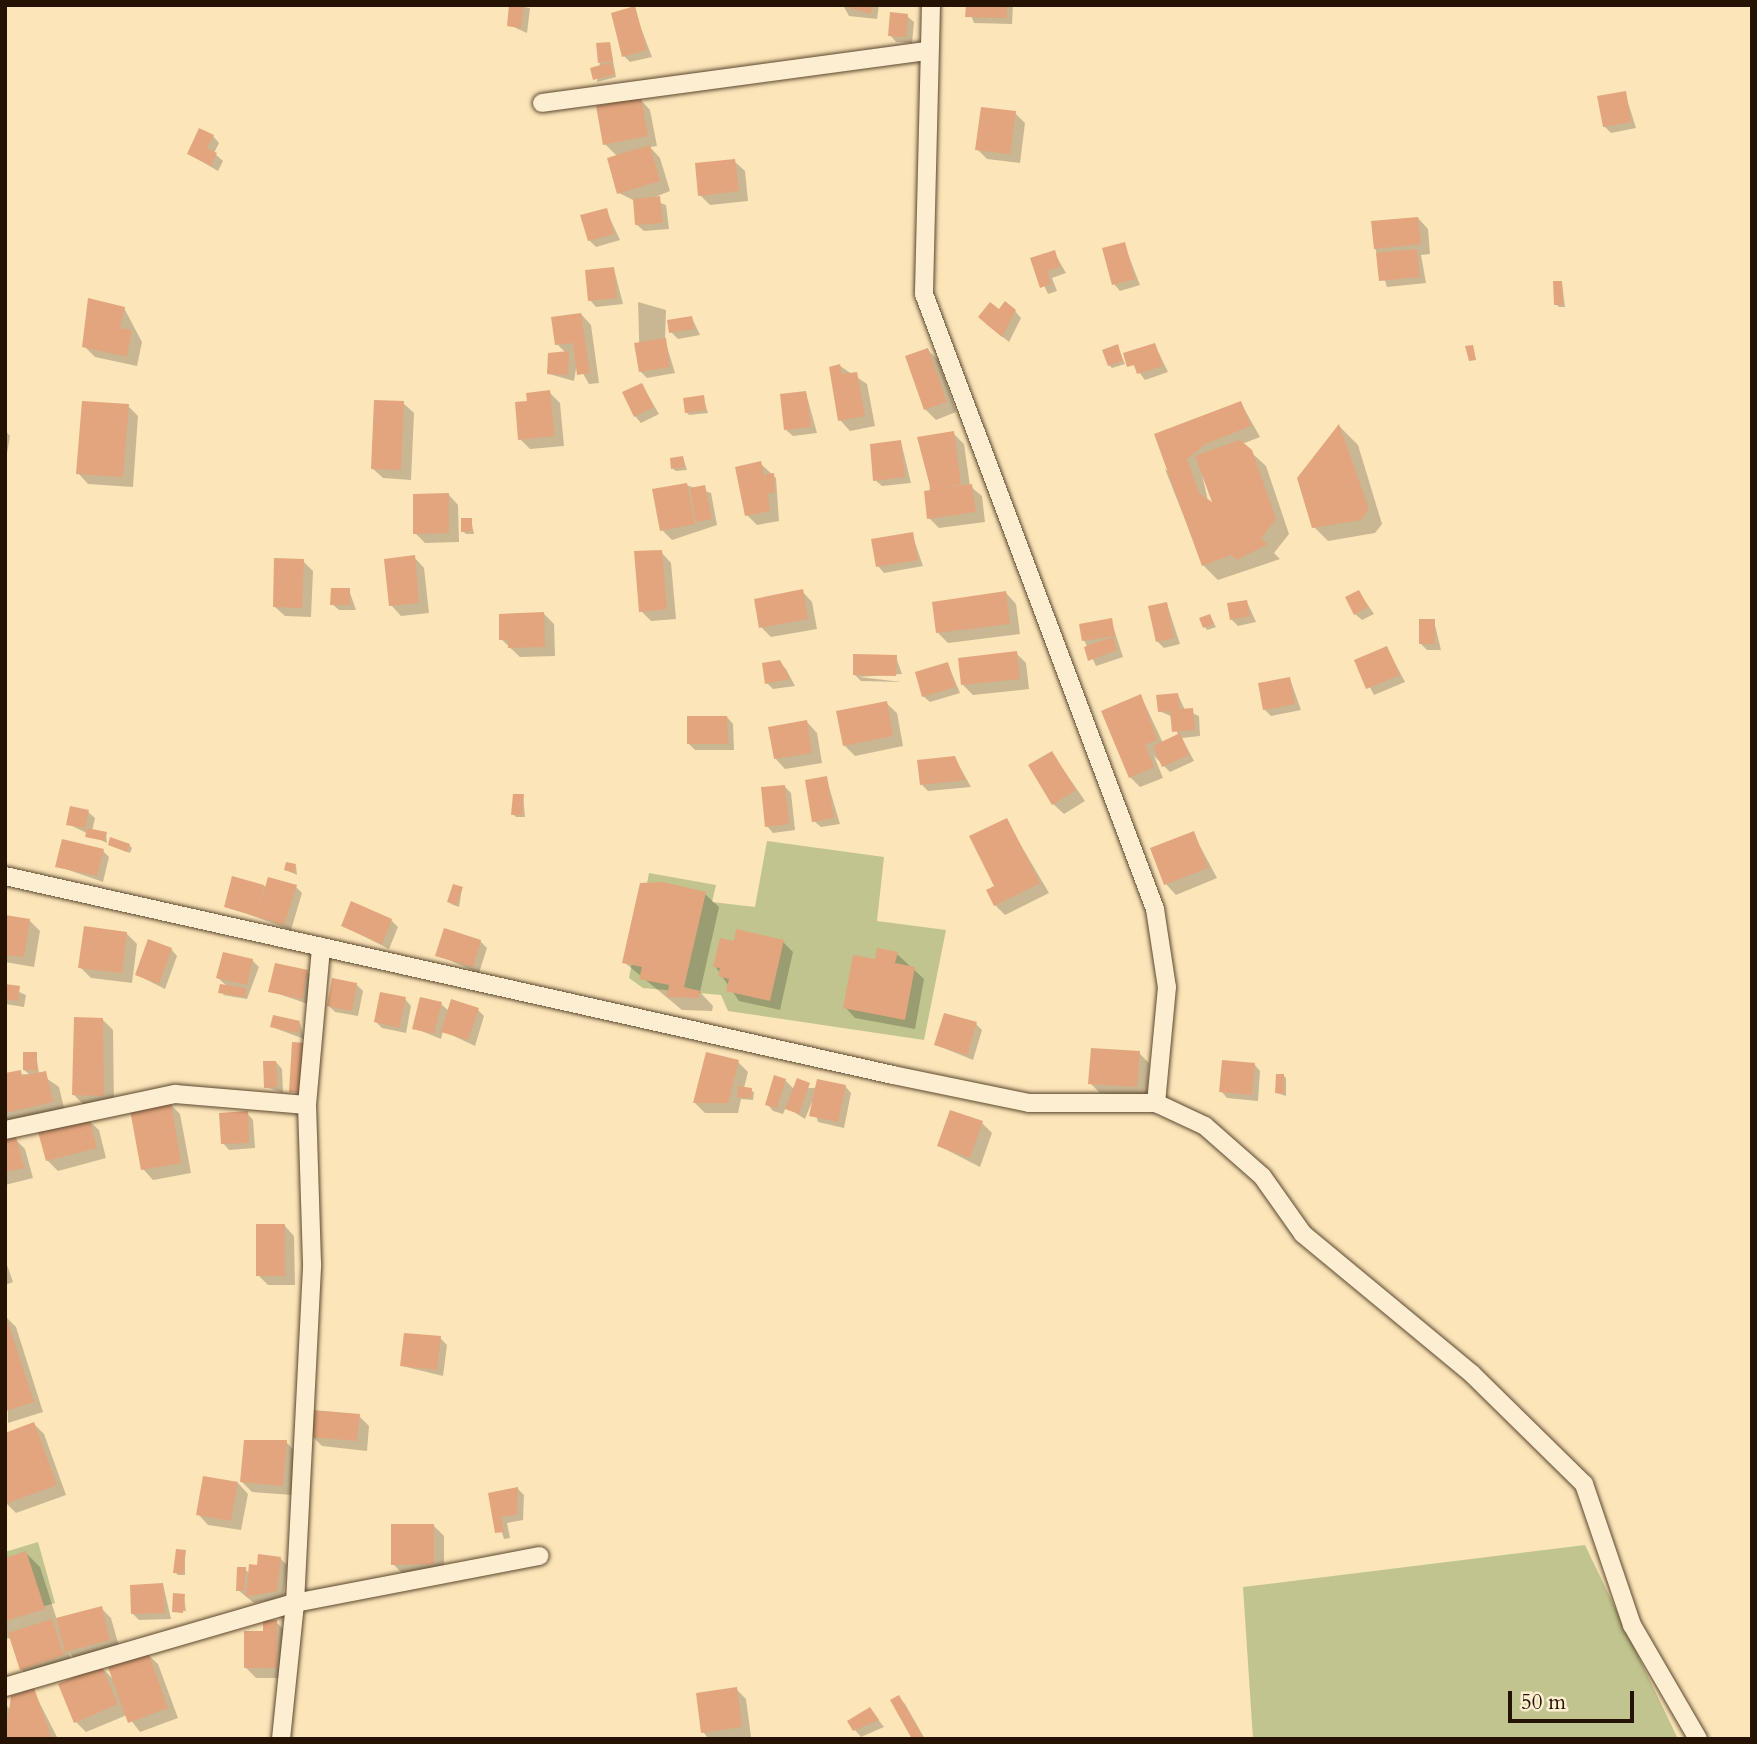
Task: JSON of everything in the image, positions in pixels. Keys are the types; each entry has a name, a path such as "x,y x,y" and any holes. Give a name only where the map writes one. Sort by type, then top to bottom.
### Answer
{"street":[{"path":"930,5 923,294 1155,909 1167,987 1156,1103"},
{"path":"542,103 929,51"},
{"path":"5,876 1029,1103 1156,1103 1205,1126 1262,1177 1303,1234 1472,1374 1584,1484 1632,1625 1698,1739"},
{"path":"281,1739 295,1603 312,1263 307,1105 321,947"},
{"path":"5,1130 175,1094 307,1105"},
{"path":"5,1687 295,1603 540,1556"}],"green space":[{"path":"767,841 884,857 877,921 946,930 924,1040 728,1011 721,995 643,988 629,978 649,873 716,885 712,902 755,907"},
{"path":"38,1542 55,1603 5,1618 5,1552"},
{"path":"1585,1545 1678,1739 1253,1739 1243,1587"}],"building":[{"path":"509,5 524,5 521,28 507,26"},
{"path":"841,5 872,5 871,14"},
{"path":"966,5 1007,5 1007,18 965,17"},
{"path":"635,6 647,50 622,57 611,13"},
{"path":"890,12 908,14 906,37 888,36"},
{"path":"610,42 613,61 598,63 596,43"},
{"path":"611,62 615,74 593,80 590,68"},
{"path":"1626,91 1631,122 1603,127 1597,96"},
{"path":"641,97 648,136 603,145 596,106"},
{"path":"981,107 1016,111 1010,154 975,150"},
{"path":"199,128 214,135 207,148 217,153 211,166 187,154"},
{"path":"650,145 660,181 617,194 607,158"},
{"path":"735,159 739,191 698,196 695,163"},
{"path":"660,196 663,223 635,225 633,199"},
{"path":"607,208 614,234 588,241 580,215"},
{"path":"1418,217 1421,244 1374,249 1371,221"},
{"path":"1125,242 1135,279 1112,285 1102,248"},
{"path":"1417,249 1420,277 1379,281 1376,253"},
{"path":"1055,250 1060,267 1047,271 1051,284 1040,288 1030,258"},
{"path":"614,267 617,298 588,301 585,270"},
{"path":"1553,281 1562,281 1563,305 1554,305"},
{"path":"88,298 125,307 120,328 132,330 127,357 82,347"},
{"path":"1005,301 1016,310 1002,337 978,317 990,302 999,309"},
{"path":"581,313 590,373 577,375 573,343 555,345 551,317"},
{"path":"692,316 694,329 669,333 667,320"},
{"path":"666,338 670,367 639,372 634,343"},
{"path":"1155,343 1163,366 1137,374 1134,365 1127,367 1123,353"},
{"path":"1118,344 1123,361 1108,366 1102,350"},
{"path":"1473,345 1476,360 1469,361 1465,346"},
{"path":"928,348 947,402 924,410 905,356"},
{"path":"569,351 568,375 547,374 548,353"},
{"path":"840,364 842,374 857,372 865,416 838,421 829,367"},
{"path":"642,383 654,407 634,417 622,392"},
{"path":"550,390 555,436 518,440 515,402 527,401 526,393"},
{"path":"806,391 811,427 784,430 780,394"},
{"path":"704,395 706,410 685,413 683,398"},
{"path":"374,400 404,401 401,470 371,469"},
{"path":"82,401 129,404 123,477 76,474"},
{"path":"1241,401 1251,426 1205,444 1187,459 1199,493 1212,502 1195,456 1240,440 1252,450 1276,519 1261,539 1268,544 1237,560 1231,555 1202,566 1154,434"},
{"path":"1339,424 1369,509 1361,520 1312,528 1297,478"},
{"path":"954,431 961,484 941,488 972,484 976,512 927,519 924,491 931,490 917,437"},
{"path":"901,440 905,477 873,481 870,444"},
{"path":"683,456 685,467 671,469 670,458"},
{"path":"761,461 766,485 765,474 774,473 775,493 768,493 770,511 745,516 735,467"},
{"path":"687,483 695,524 660,531 652,489"},
{"path":"705,485 712,519 696,522 690,488"},
{"path":"449,493 449,533 413,534 413,494"},
{"path":"461,518 472,518 472,531 461,532"},
{"path":"913,532 918,560 876,567 871,539"},
{"path":"662,550 667,609 639,612 634,551"},
{"path":"415,555 419,603 389,606 384,559"},
{"path":"274,558 304,559 302,608 273,607"},
{"path":"331,588 350,588 350,605 330,605"},
{"path":"803,589 808,619 759,628 754,599"},
{"path":"1359,590 1368,607 1354,615 1345,597"},
{"path":"1006,591 1010,624 936,633 932,602"},
{"path":"1247,600 1250,616 1230,620 1227,603"},
{"path":"1167,602 1174,638 1156,642 1148,606"},
{"path":"544,612 545,647 508,648 508,640 499,640 499,614"},
{"path":"1210,614 1214,624 1203,628 1199,618"},
{"path":"1112,618 1115,636 1082,641 1079,624"},
{"path":"1419,619 1435,619 1435,644 1419,644"},
{"path":"1113,637 1117,650 1088,661 1084,647"},
{"path":"1387,646 1400,675 1366,689 1354,660"},
{"path":"1017,651 1020,679 961,685 958,658"},
{"path":"853,654 897,655 896,676 853,675"},
{"path":"780,660 790,679 765,684 762,663"},
{"path":"948,662 955,687 922,697 915,672"},
{"path":"1290,677 1295,704 1263,710 1258,683"},
{"path":"1178,693 1180,709 1193,708 1195,730 1172,732 1170,711 1158,712 1156,695"},
{"path":"1141,694 1157,740 1145,745 1154,767 1129,778 1101,711"},
{"path":"887,701 893,736 843,746 836,711"},
{"path":"687,716 727,716 728,744 687,744"},
{"path":"807,720 812,753 774,759 768,727"},
{"path":"1180,733 1189,755 1162,767 1153,746"},
{"path":"1052,751 1076,790 1052,805 1028,765"},
{"path":"955,756 965,780 920,785 917,760"},
{"path":"827,776 834,818 812,822 805,780"},
{"path":"785,785 789,824 765,827 761,787"},
{"path":"513,794 524,794 522,815 511,815"},
{"path":"70,806 89,810 85,828 66,825"},
{"path":"1007,818 1040,883 994,906 986,890 994,886 969,836"},
{"path":"87,828 107,832 105,841 85,837"},
{"path":"1194,831 1208,868 1164,885 1150,848"},
{"path":"110,837 130,844 127,852 108,845"},
{"path":"62,839 104,849 97,876 55,867"},
{"path":"286,862 296,864 294,873 284,870"},
{"path":"232,876 264,885 258,911 268,877 297,885 284,925 224,907"},
{"path":"663,882 706,892 684,987 700,991 699,998 667,997 669,985 639,979 642,967 622,963 640,883"},
{"path":"453,884 463,887 456,905 447,902"},
{"path":"351,901 392,919 382,944 341,926"},
{"path":"5,915 30,919 24,957 5,955"},
{"path":"84,926 127,932 122,973 78,968"},
{"path":"444,928 481,940 473,967 435,956"},
{"path":"736,929 784,940 770,1001 726,991 729,979 718,976 720,968 713,967 720,938 734,941"},
{"path":"148,939 172,948 159,984 135,975"},
{"path":"877,948 898,952 895,963 915,967 905,1020 843,1008 853,955 875,959"},
{"path":"223,952 253,959 247,985 216,978"},
{"path":"275,963 308,970 302,999 268,992"},
{"path":"332,978 357,983 352,1011 327,1006"},
{"path":"5,984 20,986 18,1001 5,999"},
{"path":"220,984 246,988 245,997 218,993"},
{"path":"380,992 406,997 399,1028 374,1022"},
{"path":"420,997 442,1002 434,1034 412,1029"},
{"path":"451,999 479,1008 468,1040 441,1032"},
{"path":"944,1013 977,1022 967,1055 934,1045"},
{"path":"273,1015 300,1021 298,1033 270,1027"},
{"path":"74,1017 103,1018 104,1096 72,1095"},
{"path":"292,1042 307,1043 304,1093 289,1092"},
{"path":"1091,1048 1140,1051 1137,1087 1088,1084"},
{"path":"23,1052 37,1052 37,1071 23,1070"},
{"path":"706,1052 739,1060 728,1103 693,1103"},
{"path":"1222,1060 1255,1063 1252,1095 1219,1092"},
{"path":"263,1061 276,1061 277,1087 264,1088"},
{"path":"21,1070 22,1076 46,1071 53,1102 5,1113 5,1073"},
{"path":"1276,1074 1284,1074 1284,1094 1275,1093"},
{"path":"774,1075 786,1079 777,1108 765,1105"},
{"path":"797,1078 810,1083 799,1114 785,1109"},
{"path":"817,1079 846,1085 838,1122 809,1116"},
{"path":"738,1086 752,1088 751,1098 737,1097"},
{"path":"171,1102 181,1163 141,1170 130,1110"},
{"path":"950,1110 983,1121 970,1158 937,1146"},
{"path":"248,1111 249,1143 221,1144 219,1113"},
{"path":"89,1118 97,1148 46,1161 38,1132"},
{"path":"16,1137 24,1168 5,1172 5,1140"},
{"path":"256,1224 285,1224 285,1276 256,1276"},
{"path":"5,1313 34,1402 5,1411"},
{"path":"404,1333 441,1336 437,1370 400,1366"},
{"path":"313,1410 360,1414 357,1441 310,1437"},
{"path":"34,1422 57,1485 5,1504 5,1433"},
{"path":"244,1440 287,1440 283,1486 240,1482"},
{"path":"203,1476 238,1482 231,1521 196,1515"},
{"path":"518,1487 517,1514 501,1517 504,1532 495,1533 488,1493"},
{"path":"391,1524 434,1524 434,1564 391,1565"},
{"path":"176,1549 186,1550 183,1574 173,1573"},
{"path":"26,1551 45,1609 5,1621 5,1558"},
{"path":"258,1554 281,1557 277,1591 246,1597 249,1564 257,1565"},
{"path":"237,1567 246,1567 244,1591 236,1591"},
{"path":"163,1583 165,1613 131,1614 130,1585"},
{"path":"173,1593 185,1594 183,1613 172,1612"},
{"path":"102,1606 110,1640 65,1652 56,1618"},
{"path":"52,1619 64,1655 20,1670 8,1633"},
{"path":"263,1620 277,1620 277,1668 244,1668 244,1631 263,1631"},
{"path":"148,1652 168,1708 128,1723 108,1667"},
{"path":"101,1665 118,1704 74,1723 58,1684"},
{"path":"737,1687 742,1727 701,1733 696,1693"},
{"path":"34,1688 52,1739 5,1739 11,1696"},
{"path":"899,1695 924,1739 912,1739 890,1700"},
{"path":"870,1707 879,1720 853,1731 847,1721"}]}
